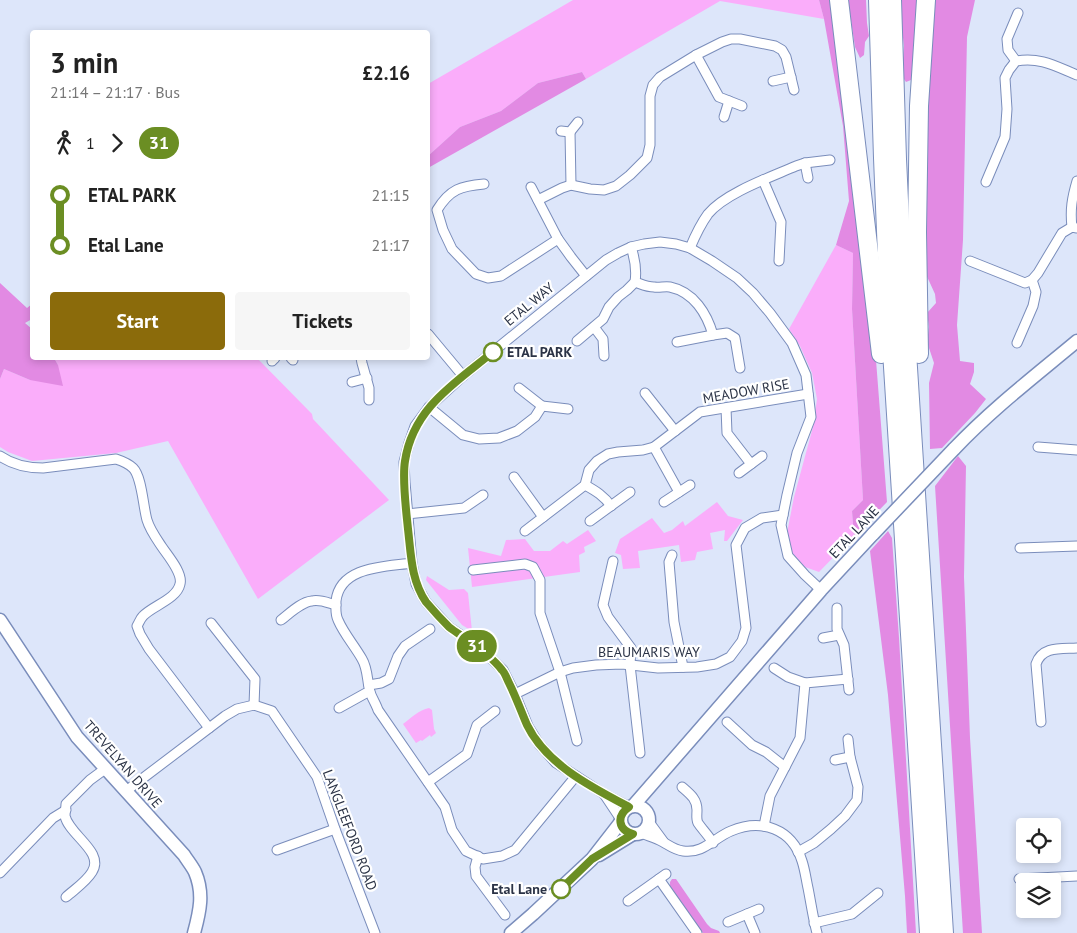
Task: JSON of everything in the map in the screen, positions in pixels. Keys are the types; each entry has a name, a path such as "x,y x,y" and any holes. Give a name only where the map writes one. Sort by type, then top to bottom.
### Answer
{"highway":[{"path":"839,0 886,395 906,453"},
{"path":"878,0 889,304 906,453 944,933"},
{"path":"892,0 904,305 906,453 929,933"},
{"path":"906,453 919,371 917,232 919,106 926,0"}],"street":[{"path":"1016,61 1008,50 1007,39 1018,13"},
{"path":"538,200 570,185 604,190 616,186 630,175 647,158 650,144 650,96 653,85 660,77 722,42 731,39 740,40 775,46 782,50 786,57 794,90"},
{"path":"696,55 719,97 742,106"},
{"path":"986,182 1005,137 1007,109 1005,78 1016,61 1028,59 1045,62 1077,75"},
{"path":"773,81 791,77"},
{"path":"724,117 729,101"},
{"path":"570,185 566,132 578,122"},
{"path":"690,248 698,229 709,213 723,201 763,180 805,163 830,160"},
{"path":"805,163 808,178"},
{"path":"763,180 781,222 779,261"},
{"path":"970,261 1025,283 1032,280 1062,233 1075,227 1071,216 1072,198 1077,181"},
{"path":"430,213 437,210 443,200 451,193 466,186 484,184"},
{"path":"531,187 558,239 586,276"},
{"path":"437,210 443,230 452,249 476,274 488,278 501,276 558,239"},
{"name":"ETAL WAY","path":"638,819 556,763 539,744 528,726 503,670 480,648 449,627 426,602 416,584 407,514 404,462 416,426 428,407 463,376 606,260 631,247 644,244 660,242 690,248 737,278 753,293 792,343 806,375 811,417 798,453 781,525 788,556 821,590"},
{"path":"577,340 603,319 609,307 634,282 637,271 631,247"},
{"path":"1017,343 1033,306 1036,292 1032,280"},
{"path":"634,282 652,288 669,287 687,293 705,314 713,335"},
{"path":"594,327 603,339 604,356"},
{"path":"677,342 727,333 735,338 740,368"},
{"path":"430,336 463,376"},
{"name":"ETAL LANE","path":"510,933 638,819 672,762 821,590 972,429 1077,341"},
{"path":"361,360 369,388 369,400"},
{"path":"352,382 367,378"},
{"path":"519,388 542,406 568,409"},
{"path":"646,393 675,432"},
{"name":"MEADOW RISE","path":"525,531 585,485 589,470 597,461 608,454 654,447 700,412 808,394"},
{"path":"428,407 464,435 479,439 499,438 517,431 535,417 542,406"},
{"path":"726,408 727,433 751,464"},
{"path":"654,447 679,492"},
{"path":"1038,447 1077,450"},
{"path":"0,456 20,466 31,468 116,459 134,468 139,477 150,530 180,575 180,584 177,591 144,614 137,626 149,649 209,728"},
{"path":"739,473 762,456"},
{"path":"514,477 543,517"},
{"path":"585,485 598,492 611,506"},
{"path":"664,502 690,485"},
{"path":"590,522 630,492"},
{"path":"407,514 464,508 483,495"},
{"name":"BEAUMARIS WAY","path":"515,694 560,672 573,668 596,665 630,665 658,668 697,667 716,664 730,657 742,641 746,628 736,545 745,528 762,518 783,515"},
{"path":"1020,548 1077,546"},
{"path":"672,554 669,562 674,622 682,666"},
{"path":"613,561 603,605 608,618 631,648 630,665 640,753"},
{"path":"412,564 364,570 353,575 342,585 337,594 336,617 362,659 378,710 445,807 452,830 466,851 483,859 502,856 515,850 576,776"},
{"path":"474,570 526,564 533,567 540,580 540,613 560,672 577,741"},
{"path":"281,620 298,607 310,601 321,601 336,605"},
{"path":"837,608 837,629 844,646 849,690"},
{"name":"TREVELYAN DRIVE","path":"0,620 78,737 184,855 194,870 200,886 201,903 194,933"},
{"path":"126,791 224,716 237,709 254,705 254,679 212,623"},
{"path":"340,708 366,693 370,688 389,679 398,656 405,646 430,629"},
{"path":"824,638 839,635"},
{"path":"1041,722 1036,664 1038,658 1048,650 1077,648"},
{"path":"774,668 788,677 805,683 848,679"},
{"path":"764,826 770,796 800,738 805,683"},
{"name":"LANGLEEFORD ROAD","path":"254,705 272,711 317,777 374,933"},
{"path":"428,782 467,754 477,725 495,711"},
{"path":"726,722 752,745 766,752 785,767"},
{"path":"798,852 814,843 831,829 845,816 857,800 858,787 850,757 848,739"},
{"path":"835,760 850,757"},
{"path":"66,897 89,877 96,864 92,853 71,828 65,816 66,804 105,768"},
{"path":"682,787 696,802 698,822 713,843"},
{"name":"ETAL WAY","path":"604,794 620,821"},
{"path":"0,873 53,818 66,810"},
{"name":"ETAL LANE","path":"592,859 620,821 623,811 638,819"},
{"path":"620,821 625,830 638,819 663,842 682,851 698,850 736,829 753,826 773,828 787,836 798,852 804,868 816,933"},
{"path":"276,850 335,829"},
{"path":"478,856 474,867 476,876 505,915"},
{"path":"1061,877 1077,876"},
{"path":"628,901 662,877 696,933"},
{"path":"814,923 852,914 878,893"},
{"path":"728,922 759,909"},
{"path":"748,914 755,933"}],"shaded area":[{"path":"573,0 819,0 824,19 720,1 586,79 582,72 538,83 501,111 460,127 430,154 430,83"},
{"path":"819,0 833,0 876,360 887,502 854,536 852,511 863,500 852,309 853,253 836,245 849,201 843,126"},
{"path":"848,0 866,0 869,36 865,42 864,55 860,58 855,47"},
{"path":"900,0 917,0 913,72 911,80 906,82 902,76 904,46"},
{"path":"933,0 975,0 967,37 963,240 957,325 960,361 974,363 974,372 970,384 986,399 942,448 930,449 929,383 934,363 927,342 929,327 927,313 936,303 935,294 924,270 926,118"},
{"path":"582,72 586,79 430,167 430,154 460,127 501,111 538,83"},
{"path":"836,245 853,253 852,309 863,500 852,511 854,536 819,572 805,567 792,553 787,533 794,497 813,427 817,399 812,373 800,346 789,329"},
{"path":"0,283 27,308 30,306 30,320 25,323 30,327 30,360 55,360 63,386 30,380 4,369 0,379"},
{"path":"55,360 259,360 312,414 313,419 389,500 258,599 168,441 116,453 32,461 0,447 0,379 4,369 30,380 58,365"},
{"path":"958,456 966,466 964,577 970,738 982,933 963,933 935,486"},
{"path":"717,502 728,516 743,520 727,541 724,541 725,530 710,533 713,549 697,552 695,560 681,562 679,545 638,551 640,568 623,569 621,555 615,553 620,539 652,518 664,533 672,530 683,521 685,526"},
{"path":"588,530 596,541 584,547 585,552 579,555 580,572 472,587 468,548 501,556 506,540 525,539 534,551 550,551 563,541 567,544"},
{"path":"888,531 892,538 899,638 916,933 907,933 888,695 870,551"},
{"path":"427,576 449,590 464,589 468,593 472,631 462,625 426,580"},
{"path":"429,708 432,710 436,733 416,743 403,724 418,712"},
{"path":"672,879 676,879 707,924 720,933 703,933 670,886"}],"bus line":[{"name":"31","path":"493,352 428,407 416,426 409,443 404,462 412,564 416,584 426,602 449,627 480,648 503,670 528,726 539,744 556,763 604,794 629,807 623,811 620,823 627,832 633,834 592,859 561,889"}],"place":[{"name":"ETAL PARK","path":"493,352"},
{"name":"Etal Lane","path":"561,889"}]}
